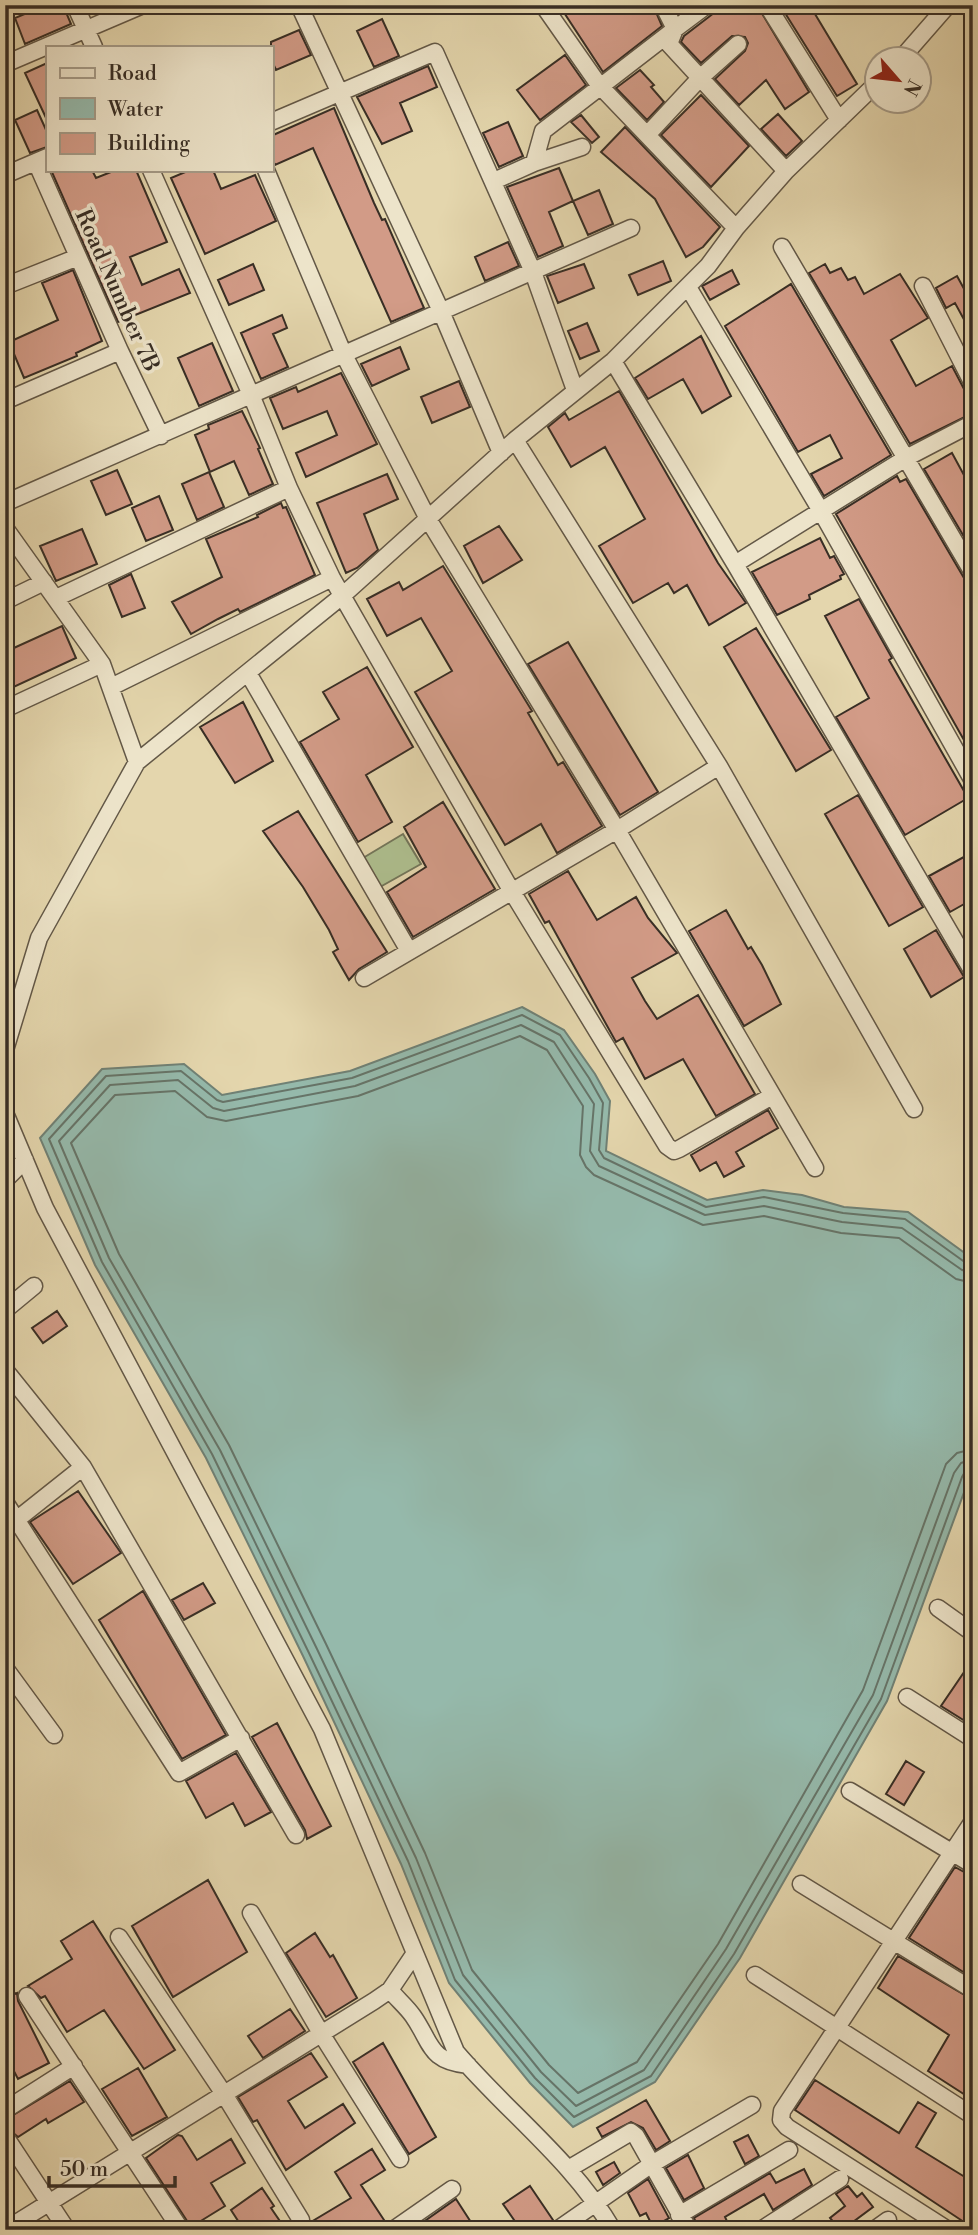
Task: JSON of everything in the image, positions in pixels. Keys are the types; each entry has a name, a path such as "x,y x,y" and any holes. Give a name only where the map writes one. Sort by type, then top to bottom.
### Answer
{"street":[{"path":"75,5 94,46"},
{"path":"49,46 143,5"},
{"path":"299,5 440,309 501,453"},
{"path":"543,5 599,85 736,228"},
{"path":"663,5 675,29 669,44 786,171"},
{"path":"534,163 543,131 599,85 707,5"},
{"path":"766,5 839,120"},
{"path":"912,46 948,5"},
{"path":"646,135 700,78 738,44"},
{"path":"5,64 46,47"},
{"path":"273,121 339,96 435,52 533,272 575,390"},
{"path":"5,1050 39,938 137,762 342,596 515,440 612,361 688,287 786,171 862,98"},
{"path":"494,181 534,163 582,147"},
{"path":"5,175 42,159"},
{"name":"Road Number 7B","path":"47,172 78,257 161,436"},
{"path":"154,172 289,488 332,578 510,890 669,1149 679,1149 772,1096"},
{"path":"267,172 344,355 428,519 617,830 815,1168"},
{"path":"5,503 252,397 440,309 533,272 631,228"},
{"path":"782,247 973,573"},
{"path":"5,286 78,257"},
{"path":"923,286 973,384"},
{"path":"688,287 821,511 973,781"},
{"path":"5,401 120,352"},
{"path":"612,361 735,565 973,972"},
{"path":"735,565 906,458 973,423"},
{"path":"515,440 719,766 914,1109"},
{"path":"56,598 289,488"},
{"path":"5,528 102,664 137,762"},
{"path":"111,687 332,578"},
{"path":"5,601 44,582"},
{"path":"5,709 102,664"},
{"path":"248,673 409,951"},
{"path":"364,978 510,890 617,830 719,766"},
{"path":"5,1113 12,1142 25,1160 45,1208 322,1729 456,2052 486,2088 570,2168 597,2202 612,2230"},
{"path":"5,1180 25,1160"},
{"path":"5,1310 33,1286"},
{"path":"5,1370 83,1466 296,1835"},
{"path":"11,1523 83,1466"},
{"path":"5,1502 11,1523 179,1773 241,1738"},
{"path":"938,1608 973,1633"},
{"path":"5,1668 54,1735"},
{"path":"907,1697 973,1739"},
{"path":"850,1791 973,1866"},
{"path":"948,2230 798,2134 781,2120 782,2110 973,1821"},
{"path":"801,1884 973,1990"},
{"path":"251,1913 322,2035 400,2159"},
{"path":"119,1937 224,2094 301,2220"},
{"path":"5,2230 322,2035 390,1990 415,1954"},
{"path":"755,1975 973,2116"},
{"path":"390,1990 411,2014 439,2058 450,2063 468,2065"},
{"path":"27,1996 181,2230"},
{"path":"5,2110 74,2066"},
{"path":"557,2230 652,2164 752,2105"},
{"path":"570,2168 631,2132 636,2136 689,2230"},
{"path":"5,2136 67,2230"},
{"path":"679,2214 789,2150"},
{"path":"761,2230 840,2179"},
{"path":"393,2230 452,2189"},
{"path":"874,2230 888,2220"}],"green space":[{"path":"403,834 421,864 380,887 363,858"}],"water":[{"path":"522,1007 564,1030 595,1074 610,1101 606,1151 707,1200 763,1190 802,1195 844,1207 908,1212 973,1259 973,1468 887,1701 740,1958 655,2082 573,2127 530,2083 449,1983 401,1864 303,1656 206,1458 95,1265 40,1138 102,1069 184,1064 222,1095 350,1071"}],"building":[{"path":"46,5 63,5 71,24 25,44 15,18"},
{"path":"559,5 653,5 662,26 603,72"},
{"path":"717,5 757,5 809,92 785,109 766,80 739,105 715,79 745,51 748,43 745,37 732,36 701,63 681,42 684,36 714,13"},
{"path":"780,5 828,5 815,14 857,84 837,96"},
{"path":"382,19 399,56 374,67 357,31"},
{"path":"299,30 311,55 276,70 271,42"},
{"path":"565,55 586,85 540,120 517,90"},
{"path":"46,63 46,118 25,73"},
{"path":"428,66 437,87 400,103 412,131 382,144 357,97"},
{"path":"640,70 654,85 651,87 664,102 647,120 616,88"},
{"path":"701,95 749,146 711,187 661,135"},
{"path":"334,108 374,203 382,220 385,219 424,308 391,322 313,148 275,165 273,135"},
{"path":"37,110 46,130 46,147 30,153 15,120"},
{"path":"778,114 802,141 786,156 761,129"},
{"path":"581,115 599,137 592,143 571,122"},
{"path":"508,122 523,156 499,167 483,133"},
{"path":"625,127 720,227 703,247 686,257 655,199 601,152"},
{"path":"559,168 573,201 549,212 563,246 538,257 507,187"},
{"path":"52,172 93,172 96,178 111,172 137,172 167,242 130,257 142,285 179,269 190,293 118,322"},
{"path":"185,172 214,172 221,189 255,175 276,221 205,254 171,178"},
{"path":"599,190 613,224 588,235 573,201"},
{"path":"508,242 519,266 485,281 475,257"},
{"path":"663,261 671,281 638,295 629,275"},
{"path":"253,264 264,290 229,305 218,280"},
{"path":"584,264 594,288 558,303 547,276"},
{"path":"825,264 830,273 841,268 848,280 855,277 864,294 900,274 928,318 891,340 916,386 952,366 964,389 973,394 973,413 910,444 809,273"},
{"path":"73,270 102,341 76,353 77,356 24,378 9,342 58,320 42,283"},
{"path":"732,270 739,284 710,300 702,286"},
{"path":"957,276 969,298 973,296 973,336 955,303 946,308 936,288"},
{"path":"791,284 891,455 824,496 811,474 842,458 830,435 798,452 725,326"},
{"path":"282,315 287,328 273,334 288,367 261,379 241,333"},
{"path":"587,323 599,351 580,359 568,331"},
{"path":"701,336 731,396 702,413 683,379 648,399 635,378"},
{"path":"212,343 233,391 199,406 178,358"},
{"path":"400,347 409,369 372,386 361,364"},
{"path":"341,373 377,444 306,477 296,453 337,435 327,411 283,429 270,398 296,387 298,392"},
{"path":"459,381 470,407 432,423 421,397"},
{"path":"619,391 718,563 746,603 709,625 687,585 674,593 668,583 633,603 599,546 645,519 605,447 571,467 548,427 565,413 569,420"},
{"path":"242,411 260,448 258,449 273,484 249,495 234,461 210,472 195,435 209,429 208,425"},
{"path":"952,453 965,477 973,473 973,552 924,469"},
{"path":"117,470 132,504 106,515 91,481"},
{"path":"209,472 224,507 197,520 182,484"},
{"path":"387,474 398,499 364,514 378,550 357,568 346,573 317,503"},
{"path":"897,476 900,482 906,479 964,578 973,583 973,756 836,514"},
{"path":"159,496 173,530 146,541 132,508"},
{"path":"281,503 283,508 286,507 315,575 240,612 238,609 191,634 172,602 222,577 206,539 258,517 257,515"},
{"path":"499,526 522,560 483,583 464,546"},
{"path":"82,529 97,564 56,581 40,546"},
{"path":"820,538 830,558 834,556 844,574 840,576 841,579 809,595 810,599 777,615 752,572"},
{"path":"443,566 532,711 528,713 558,765 563,762 602,826 557,853 541,824 505,845 415,692 452,671 421,618 387,636 367,599 399,582 403,590"},
{"path":"131,574 145,608 122,617 109,585"},
{"path":"859,599 892,658 889,660 968,798 905,835 836,717 869,698 825,616"},
{"path":"62,626 76,658 5,691 5,652"},
{"path":"756,628 831,750 796,771 724,647"},
{"path":"568,642 658,792 620,815 528,664"},
{"path":"367,667 413,747 366,775 392,822 358,842 300,742 339,719 323,692"},
{"path":"243,702 273,761 235,783 200,727"},
{"path":"858,795 923,907 889,926 825,814"},
{"path":"443,802 495,889 413,937 387,892 426,867 404,827"},
{"path":"298,811 387,952 359,969 349,980 333,952 338,949 329,930 303,887 263,831"},
{"path":"973,852 973,899 950,912 929,876"},
{"path":"568,871 597,920 636,897 648,918 677,953 632,978 645,1001 657,1019 698,995 755,1094 716,1116 683,1059 645,1079 623,1038 616,1042 549,921 545,923 529,894"},
{"path":"726,910 748,949 751,947 762,965 781,1004 744,1026 689,931"},
{"path":"936,930 964,977 931,997 904,949"},
{"path":"768,1110 778,1128 736,1152 744,1166 724,1177 716,1162 700,1171 691,1155"},
{"path":"57,1311 67,1326 43,1343 32,1328"},
{"path":"78,1491 121,1553 73,1584 30,1522"},
{"path":"203,1583 215,1603 184,1620 172,1600"},
{"path":"143,1591 226,1735 182,1759 99,1620"},
{"path":"973,1659 973,1726 941,1706"},
{"path":"277,1723 331,1826 307,1839 305,1830 252,1737"},
{"path":"236,1753 271,1812 245,1826 233,1803 206,1818 186,1781"},
{"path":"906,1761 924,1772 904,1805 886,1794"},
{"path":"955,1867 973,1877 973,1978 909,1938"},
{"path":"208,1880 247,1952 173,1997 132,1926"},
{"path":"93,1921 175,2050 144,2069 104,2010 67,2032 45,1996 41,1998 28,1986 72,1959 61,1941"},
{"path":"315,1933 330,1957 333,1955 357,1998 326,2017 286,1953"},
{"path":"898,1956 973,2000 973,2100 928,2071 949,2035 878,1988"},
{"path":"5,1975 15,1994 17,1993 18,2001 49,2063 18,2079 5,2054"},
{"path":"290,2009 305,2031 263,2058 248,2036"},
{"path":"383,2043 436,2137 409,2154 353,2062"},
{"path":"311,2053 327,2077 288,2101 305,2128 343,2104 355,2123 286,2170 257,2120 253,2122 238,2097"},
{"path":"138,2068 167,2117 132,2136 102,2089"},
{"path":"815,2080 899,2133 918,2102 936,2113 916,2147 973,2182 973,2228 795,2110"},
{"path":"70,2081 84,2102 48,2123 46,2119 18,2137 5,2126 5,2120"},
{"path":"646,2100 670,2141 656,2150 643,2128 631,2122 602,2137 597,2128"},
{"path":"178,2135 182,2136 197,2160 231,2139 245,2163 211,2183 225,2206 191,2227 146,2158"},
{"path":"748,2135 759,2156 745,2164 734,2142"},
{"path":"372,2149 385,2170 361,2185 386,2223 383,2230 304,2230 311,2222 351,2198 335,2172"},
{"path":"688,2155 704,2188 684,2200 666,2168"},
{"path":"614,2162 620,2173 603,2185 596,2172"},
{"path":"804,2169 812,2185 773,2210 764,2194 725,2217 731,2230 699,2230 694,2218 770,2173 776,2183"},
{"path":"648,2179 669,2218 653,2227 646,2213 640,2216 628,2193"},
{"path":"530,2186 553,2220 547,2230 521,2230 503,2204"},
{"path":"848,2186 857,2197 862,2193 873,2207 853,2222 859,2230 840,2230 830,2218 845,2206 836,2194"},
{"path":"262,2188 274,2206 271,2208 286,2230 244,2230 231,2210"},
{"path":"456,2199 476,2230 412,2230"}]}
